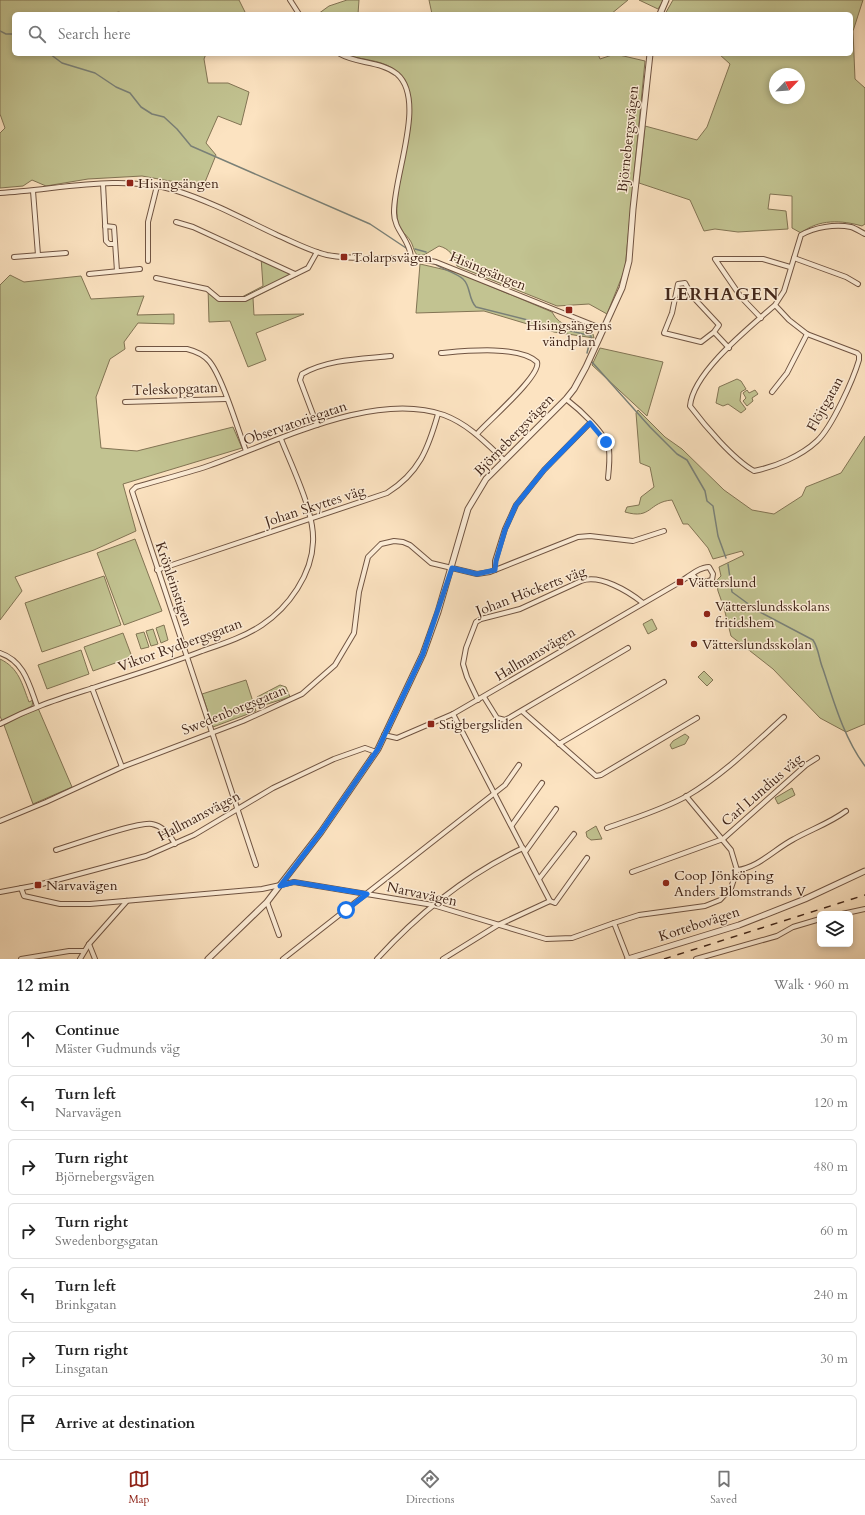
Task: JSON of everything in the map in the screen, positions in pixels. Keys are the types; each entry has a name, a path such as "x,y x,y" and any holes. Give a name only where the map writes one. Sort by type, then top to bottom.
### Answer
{"street":[{"path":"290,0 298,12"},
{"path":"661,12 666,0"},
{"path":"346,56 392,71 402,79 408,91 410,110 394,214 399,231 410,247 411,257"},
{"name":"Björnebergsvägen","path":"208,959 267,902 280,886 321,832 376,752 423,654 452,568 468,509 474,497 486,479 566,398 580,378 622,288 629,261 633,209 650,56"},
{"name":"Hisingsängen","path":"0,194 102,184 130,183 157,186 200,199 317,252 344,257 411,257 436,262 603,330"},
{"path":"102,184 107,242 109,244 115,244"},
{"path":"148,261 148,222 157,186"},
{"path":"33,191 38,255"},
{"path":"176,222 193,227 295,274"},
{"path":"105,226 114,227 117,271"},
{"path":"714,332 729,348 776,305 784,291 790,267 801,235 819,228 837,227 851,227 865,234"},
{"path":"156,278 207,289 219,299 244,299 308,268 317,252"},
{"path":"14,256 66,253"},
{"path":"794,258 846,277 858,284"},
{"path":"761,318 741,297 715,259 763,259 790,267"},
{"path":"89,274 140,269"},
{"path":"678,284 685,284 692,296 719,325 714,332 701,342 664,333 672,313 678,284"},
{"name":"Flöjtgatan","path":"729,348 702,377 691,395 690,406 700,418 749,468 754,471 775,466 816,442 822,436 837,410 859,360 859,355 808,334 789,320 776,305"},
{"path":"772,392 787,372 808,334"},
{"path":"138,349 187,349 202,355 216,371 246,452"},
{"path":"441,353 496,350 521,355 537,362 537,369 527,384 477,434"},
{"path":"317,425 300,380 302,374 323,366 343,361 391,356"},
{"path":"566,398 606,442 609,457 608,478"},
{"name":"Teleskopgatan","path":"125,402 226,399"},
{"name":"Observatoriegatan","path":"132,491 136,487 208,466 317,425 355,415 385,410 420,410 455,420 477,434 504,460"},
{"name":"Johan Skyttes väg","path":"158,570 378,497 401,483 422,460 432,436 438,414"},
{"path":"495,570 496,561 505,530 516,505 544,470 590,423"},
{"name":"Viktor Rydbergsgatan","path":"0,724 37,706 187,657 250,632 263,624 286,604 302,580 311,557 313,542 310,519 281,439"},
{"name":"Krönleinstigen","path":"132,491 256,865"},
{"name":"Swedenborgsgatan","path":"0,821 46,802 122,767 266,711 302,694 335,665 354,633 359,592 368,557 381,544 394,541 403,542 410,545 431,563 477,574 495,570 578,537 590,536 633,541 664,531"},
{"name":"Hallmansvägen","path":"384,735 397,738 453,714 478,700 484,696 643,603 692,574 704,567 708,567 714,574 712,580 704,583 700,583 692,574"},
{"name":"Johan Höckerts väg","path":"478,700 466,677 463,664 472,630 478,620 520,609 586,578 605,581 643,603"},
{"path":"484,696 494,715 501,719 509,718 628,648"},
{"path":"0,652 13,658 23,670 37,706"},
{"path":"559,744 664,682"},
{"path":"92,688 122,767"},
{"path":"522,710 594,775 598,776 697,718"},
{"path":"453,714 512,825 550,901"},
{"path":"607,828 645,814 686,796 711,780 784,716"},
{"name":"Hallmansvägen","path":"0,892 22,888 130,861 175,844 289,780 334,759 365,748 376,752"},
{"name":"Carl Lundius väg","path":"723,839 806,765 817,758"},
{"path":"285,958 505,785 519,765"},
{"path":"512,825 542,784"},
{"path":"686,796 723,839 735,856 737,870 749,867 794,839 837,818 846,811"},
{"path":"377,959 433,905 480,873 524,850 556,809"},
{"path":"56,850 143,824 159,826 168,834 175,844"},
{"path":"540,879 574,834"},
{"path":"632,872 723,839"},
{"path":"443,959 498,925 550,901 555,903 587,858"},
{"name":"Narvavägen","path":"22,888 24,896 28,898 60,904 90,904 262,889 294,882 433,905 537,937 556,940 572,938 639,915 685,910 712,904 720,900 731,888 737,870"},
{"name":"Kortebovägen","path":"628,959 739,925 805,899 865,871"},
{"path":"80,959 89,944 127,901"},
{"path":"267,902 279,935"},
{"path":"853,912 865,909"},
{"path":"696,959 771,938 794,927 817,920"},
{"path":"614,923 628,959"},
{"path":"89,944 95,959"},
{"path":"21,959 69,950 84,951"}],"green space":[{"path":"0,0 239,0 245,12 12,12 12,56 205,56 204,59 208,83 228,83 249,92 241,125 218,116 206,143 216,155 203,187 142,176 88,179 46,186 32,180 23,186 0,188 0,133 5,128 0,114"},
{"path":"347,0 359,0 358,12 321,12 329,6"},
{"path":"429,0 628,0 613,12 432,12"},
{"path":"639,0 664,0 658,9"},
{"path":"673,0 863,0 853,31 853,12 666,12"},
{"path":"853,31 855,79 865,88 865,224 862,226 830,222 815,225 801,233 792,228 792,196 770,194 768,209 786,211 788,229 738,232 715,229 704,231 690,200 639,183 645,126 697,140 707,127 730,64 721,56 853,56"},
{"path":"351,56 599,56 600,59 609,56 624,56 645,61 625,269 607,314 589,304 557,306 457,266 451,253 439,246 424,255 417,255 411,241 400,228 398,222 397,204 399,184 411,118 410,99 405,81 387,65"},
{"path":"261,257 299,275 253,298 254,315 304,314 256,333 266,360 248,367 230,321 209,322 208,287 220,297 240,298 263,286"},
{"path":"420,264 459,273 552,312 559,321 570,327 593,334 594,338 554,332 484,311 416,313"},
{"path":"10,275 24,282 81,276 91,299 144,296 137,315 174,314 174,324 138,323 124,342 125,349 110,359 96,397 101,448 137,451 233,427 242,448 123,484 136,531 94,550 15,577 22,591 0,620 0,285"},
{"path":"600,348 663,362 647,416 592,365"},
{"path":"737,379 741,381 746,389 741,392 740,401 746,409 741,413 728,404 723,406 716,403 719,387"},
{"path":"747,390 749,393 755,390 758,394 752,398 753,401 747,406 743,401 746,398 743,393"},
{"path":"638,410 665,437 682,449 724,490 752,510 774,514 802,496 806,487 841,473 865,436 865,724 846,732 820,718 773,669 731,636 716,581 721,576 719,567 744,555 742,551 713,559 708,548 688,524 683,524 672,500 664,501 640,514 625,512 627,507 639,505 641,497 654,487 650,467 640,463 636,413"},
{"path":"135,539 162,611 124,625 97,553"},
{"path":"104,576 121,625 42,652 25,603"},
{"path":"652,619 657,629 648,634 643,624"},
{"path":"164,625 168,640 161,643 156,628"},
{"path":"153,629 158,644 151,646 146,631"},
{"path":"144,632 149,647 141,649 136,634"},
{"path":"123,633 132,657 93,671 84,647"},
{"path":"81,650 89,674 47,689 38,665"},
{"path":"0,659 12,667 16,672 29,702 33,700 32,706 2,721 0,716"},
{"path":"704,671 713,680 707,686 698,677"},
{"path":"246,680 256,711 213,727 202,694"},
{"path":"280,685 286,687 290,697 261,706 257,697"},
{"path":"38,708 72,787 33,804 4,725"},
{"path":"685,734 689,737 685,744 672,749 670,745 673,741"},
{"path":"792,788 795,795 778,804 775,798"},
{"path":"596,826 602,839 591,840 587,837 586,832"}],"waterway":[{"path":"0,31 6,34 12,34"},
{"path":"53,56 62,63 95,73 116,87 130,93 141,107 152,114 164,117 177,129 191,146 370,224 406,248"},
{"path":"415,249 426,252"},
{"path":"435,264 466,282 473,304 476,307 591,336 591,338"},
{"path":"587,353 589,345"},
{"path":"592,362 650,427 677,454 687,460 705,491 707,501 713,506 718,536 726,558"},
{"path":"728,564 732,592 758,611 813,640 817,647 845,732 865,766"}],"railway":[{"path":"664,959 865,895"}],"place":[{"name":"Hisingsängen","path":"130,183"},
{"name":"Tolarpsvägen","path":"344,257"},
{"name":"Hisingsängens vändplan","path":"569,310"},
{"name":"Vätterslund","path":"680,582"},
{"name":"Vätterslundsskolans fritidshem","path":"707,614"},
{"name":"Vätterslundsskolan","path":"694,644"},
{"name":"Stigbergsliden","path":"431,724"},
{"name":"Coop Jönköping Anders Blomstrands V","path":"666,883"},
{"name":"Narvavägen","path":"38,885"}],"district":[{"name":"LERHAGEN","path":"722,294"}],"route":[{"path":"346,910 367,894 294,882 280,886 321,832 378,749 423,654 452,568 477,574 484,574 495,570 496,561 509,518 525,492 544,470 590,423 598,430 606,442"}]}
